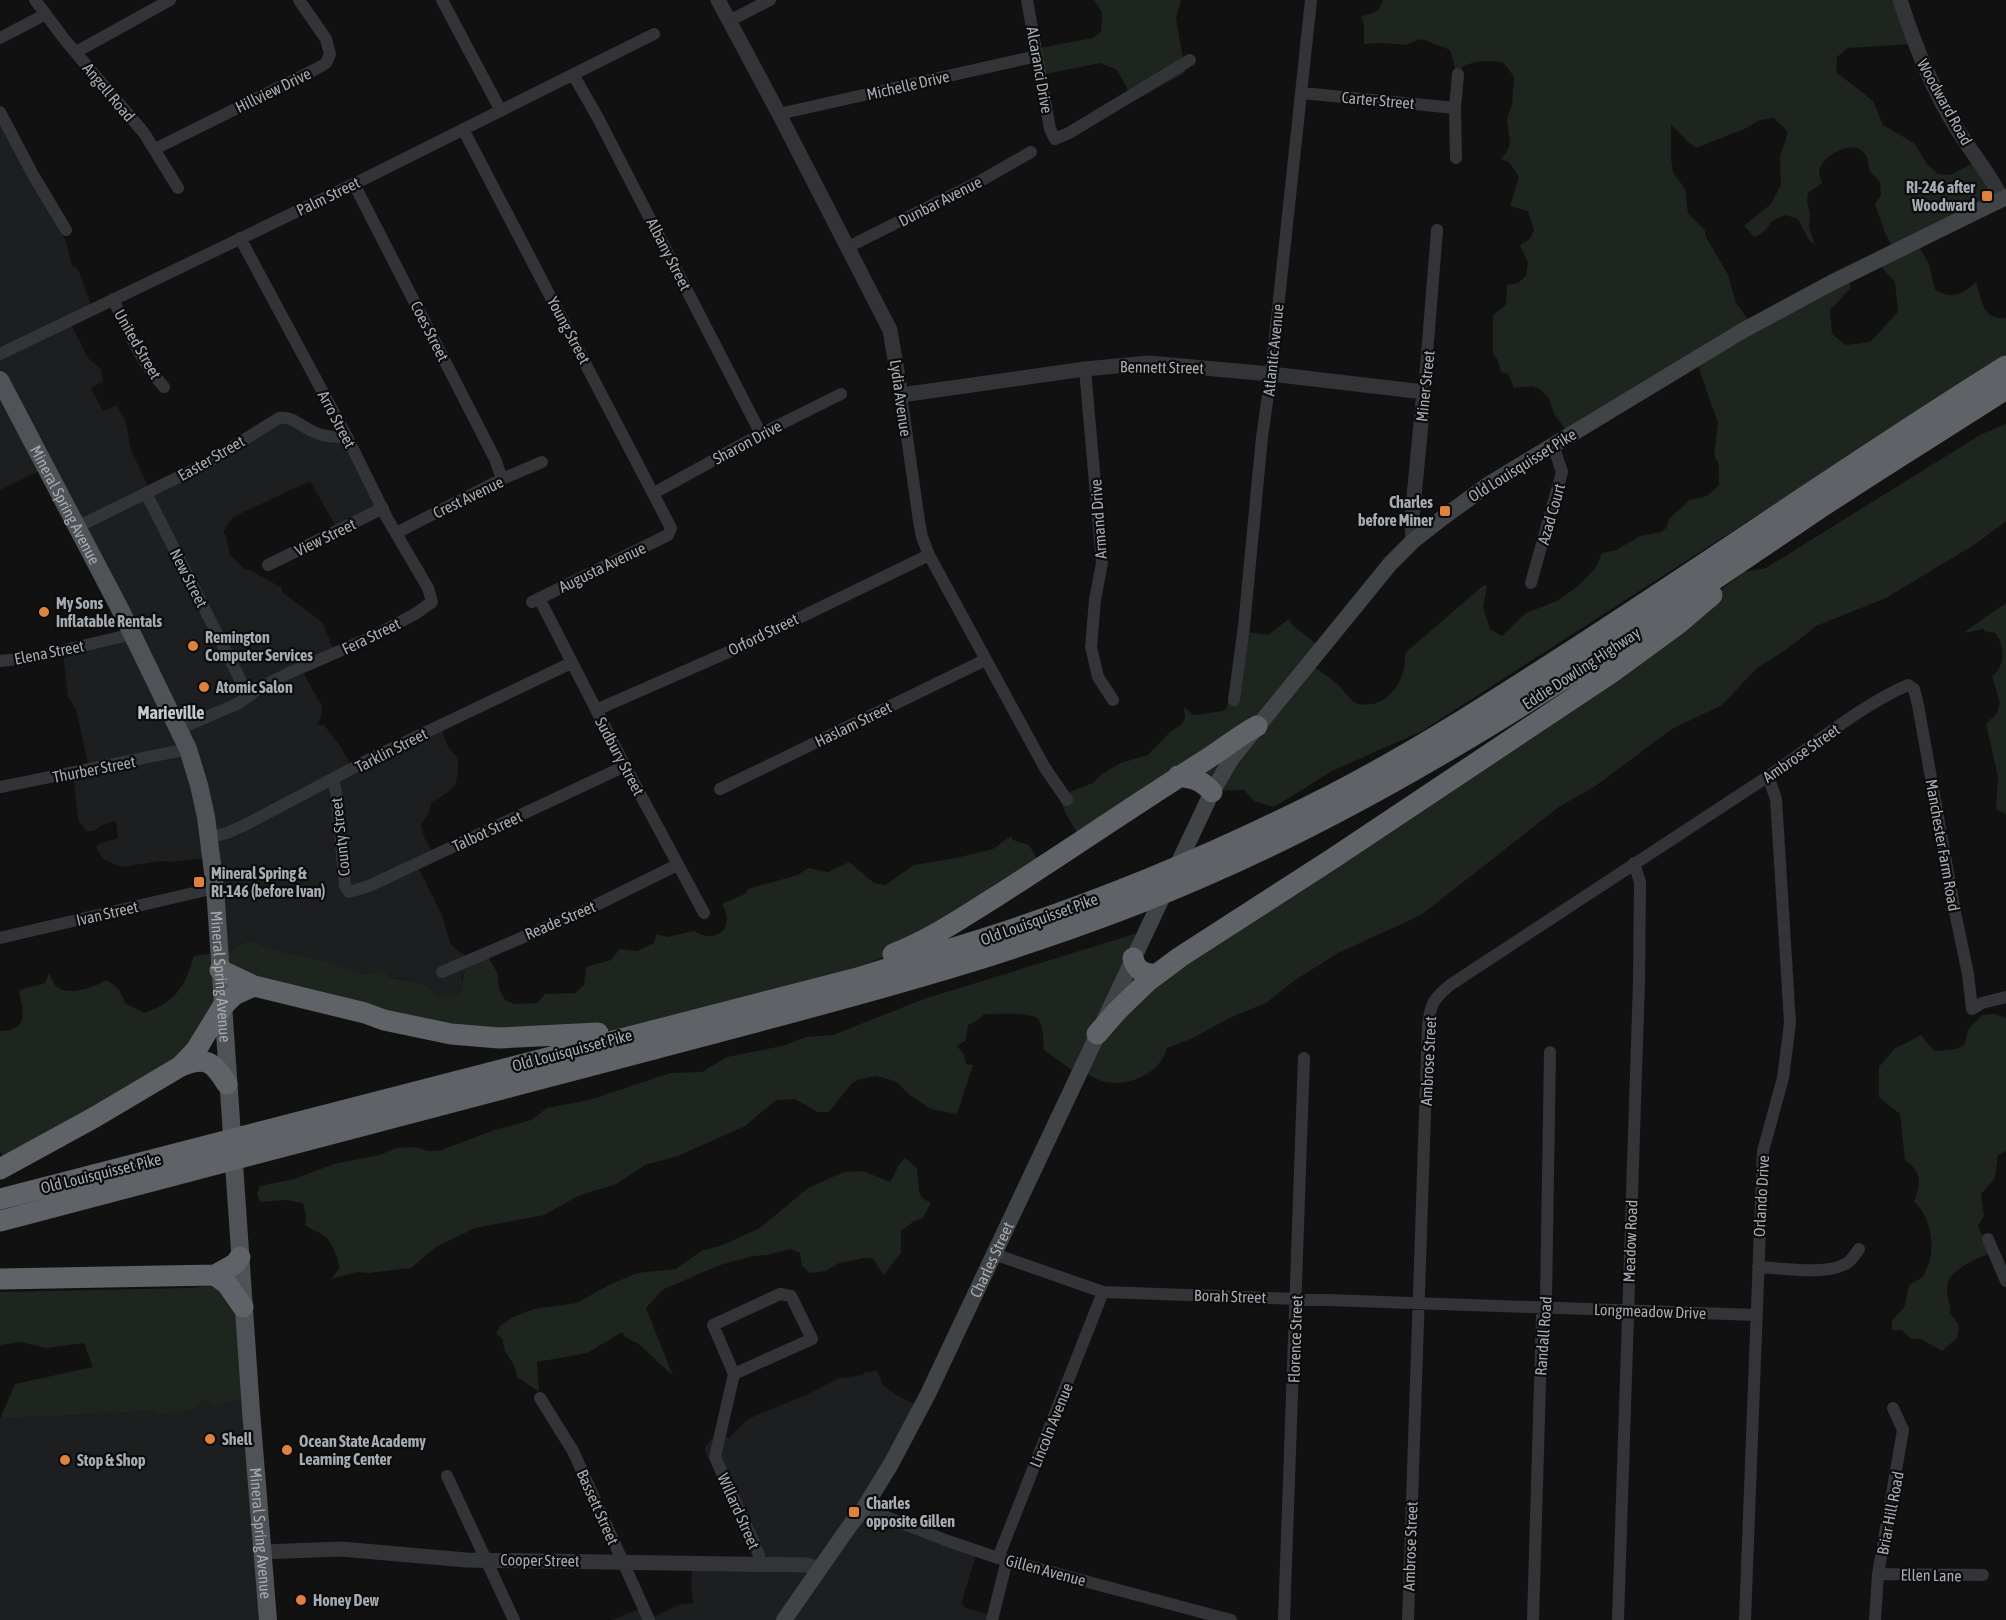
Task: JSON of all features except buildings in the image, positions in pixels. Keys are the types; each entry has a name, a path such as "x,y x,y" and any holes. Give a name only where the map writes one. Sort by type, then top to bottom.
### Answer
{"highway":[{"name":"Eddie Dowling Highway","path":"1138,883 1221,848 1341,790 1418,747 1624,617 1847,468 2006,366"},
{"name":"Eddie Dowling Highway","path":"1133,906 1211,873 1339,812 1471,738 2006,389"},
{"path":"1097,1034 1117,1011 1157,974 1611,673 1765,556 1835,499"},
{"path":"737,1008 873,963 918,944 1015,885 1241,734 1257,726"},
{"path":"1178,776 1200,781 1212,792"},
{"name":"Old Louisquisset Pike","path":"0,1221 187,1172 273,1139 697,1018 854,979 988,938 1138,883"},
{"name":"Old Louisquisset Pike","path":"0,1199 191,1150 273,1139 896,985 973,962 1133,906"},
{"path":"1132,958 1134,965 1142,972 1157,974"},
{"path":"220,970 254,986 432,1030 499,1038 590,1034 697,1018"},
{"path":"181,1066 196,1050 223,1006 234,995 254,986"},
{"path":"0,1169 181,1066 196,1061 209,1062 217,1068 227,1083"},
{"path":"0,1279 215,1275 235,1264 240,1257"},
{"path":"215,1275 227,1284 243,1307"}],"main road":[{"name":"Old Louisquisset Pike","path":"1169,881 1212,792 1232,758 1384,571 1413,542 1489,484 1614,410 1667,375 1780,310 2004,198"},
{"name":"Mineral Spring Avenue","path":"0,380 133,634 188,749 201,794 210,837 215,888 243,1307 268,1620"},
{"name":"Charles Street","path":"784,1620 864,1508 891,1464 928,1394 1169,881"}],"street":[{"name":"Angell Road","path":"34,0 144,133 178,188"},
{"path":"76,52 170,0"},
{"name":"Hillview Drive","path":"155,149 326,63 330,48 299,0"},
{"name":"Lydia Avenue","path":"718,0 890,330 919,521 929,555 1045,768 1068,800"},
{"path":"729,21 770,0"},
{"name":"Alcaranci Drive","path":"1027,0 1050,129 1055,139 1069,133 1190,60"},
{"name":"Atlantic Avenue","path":"1234,700 1311,0"},
{"name":"Woodward Road","path":"1899,0 1915,47 1952,122 2004,198"},
{"path":"448,2 501,111"},
{"path":"0,38 46,14"},
{"name":"Palm Street","path":"0,354 354,184 654,34"},
{"name":"Michelle Drive","path":"779,114 1036,56"},
{"path":"1456,158 1455,108 1458,74"},
{"name":"Albany Street","path":"574,76 598,118 761,434"},
{"name":"Carter Street","path":"1302,93 1455,108"},
{"path":"0,112 32,173 66,230"},
{"name":"Young Street","path":"463,129 654,493 671,532"},
{"name":"Dunbar Avenue","path":"848,248 982,180 1031,152"},
{"name":"Coes Street","path":"354,184 495,459 502,479"},
{"name":"Miner Street","path":"1413,542 1412,518 1437,230"},
{"name":"Arro Street","path":"240,238 396,533 428,588 432,602"},
{"name":"United Street","path":"113,299 152,374 164,387"},
{"name":"Bennett Street","path":"901,395 1085,369 1149,363 1271,374 1424,392"},
{"name":"Armand Drive","path":"1085,369 1102,562 1095,600 1091,647 1098,677 1113,700"},
{"name":"Sharon Drive","path":"654,493 761,434 841,394"},
{"name":"Easter Street","path":"77,527 223,453 279,418 290,418 321,435 347,437"},
{"name":"Azad Court","path":"1531,583 1562,472 1553,445"},
{"name":"Crest Avenue","path":"396,533 502,479 542,462"},
{"name":"New Street","path":"146,494 248,695"},
{"name":"View Street","path":"268,565 383,508"},
{"name":"Augusta Avenue","path":"535,600 671,532"},
{"name":"Orford Street","path":"596,710 733,650 929,555"},
{"name":"Sudbury Street","path":"535,600 704,913"},
{"name":"Fera Street","path":"179,729 239,703 248,695 306,665 384,631 432,602"},
{"name":"Elena Street","path":"1,657 35,657 133,634"},
{"name":"Haslam Street","path":"720,789 985,660"},
{"name":"Tarklin Street","path":"210,837 237,828 370,759 571,663"},
{"name":"Ambrose Street","path":"1408,1620 1430,1006 1436,997 1450,985 1887,695 1908,685"},
{"name":"Manchester Farm Road","path":"1908,685 1914,689 1918,705 1968,974 1972,1009 1982,1003 2006,997"},
{"name":"Thurber Street","path":"0,788 188,749"},
{"name":"Talbot Street","path":"349,892 369,886 625,766"},
{"name":"Orlando Drive","path":"1745,1620 1763,1151 1783,1078 1790,1023 1776,799 1768,776"},
{"name":"County Street","path":"333,780 345,886 349,892"},
{"name":"Meadow Road","path":"1618,1620 1639,946 1640,882 1634,863"},
{"name":"Reade Street","path":"442,972 584,911 677,865"},
{"name":"Ivan Street","path":"0,938 215,888"},
{"name":"Randall Road","path":"1533,1620 1542,1328 1546,1299 1550,1052"},
{"name":"Florence Street","path":"1284,1620 1304,1058"},
{"path":"1988,1239 2006,1281"},
{"path":"1758,1267 1834,1268 1848,1263 1859,1249"},
{"name":"Borah Street","path":"994,1254 1103,1292 1544,1308"},
{"name":"Lincoln Avenue","path":"992,1620 1003,1559 1103,1292"},
{"path":"780,1294 790,1296 812,1339 734,1374 713,1325 780,1294"},
{"name":"Longmeadow Drive","path":"1544,1308 1756,1315"},
{"name":"Willard Street","path":"734,1374 715,1457 754,1542 760,1565"},
{"name":"Bassett Street","path":"540,1398 573,1451 649,1620"},
{"name":"Briar Hill Road","path":"1875,1620 1878,1574 1904,1430 1893,1408"},
{"path":"447,1476 514,1620"},
{"name":"Gillen Avenue","path":"864,1508 945,1540 1003,1559 1231,1620"},
{"name":"Cooper Street","path":"261,1552 341,1549 394,1552 440,1558 806,1565 819,1569"},
{"name":"Ellen Lane","path":"1878,1574 1983,1575"}],"shaded area":[{"path":"1094,0 1181,0 1176,18 1185,71 1183,74 1134,101 1117,70 1100,63 1040,75 1034,49 1093,38 1101,32 1102,12"},
{"path":"1383,0 1898,0 1911,44 1848,48 1837,57 1836,72 1873,101 1883,125 1914,143 1927,164 1938,174 1951,175 1973,163 2000,195 1917,243 1929,264 1935,290 1952,295 1962,293 1976,282 1984,308 1992,316 2006,318 2006,355 1422,731 1332,771 1274,807 1254,801 1244,790 1210,791 1205,773 1079,836 1059,796 1093,783 1102,774 1121,763 1148,755 1170,732 1182,724 1185,719 1184,707 1193,715 1224,711 1227,707 1240,631 1268,635 1289,619 1293,626 1318,645 1306,661 1335,682 1354,702 1370,705 1387,697 1394,690 1403,672 1405,653 1484,585 1487,586 1483,607 1490,629 1502,636 1526,613 1557,601 1577,587 1596,567 1602,553 1616,550 1640,536 1661,532 1666,528 1670,518 1690,500 1707,496 1719,485 1719,465 1714,455 1718,423 1696,360 1570,435 1554,414 1549,398 1541,390 1532,386 1514,388 1508,374 1501,372 1498,360 1493,354 1493,315 1506,305 1507,285 1518,283 1526,276 1528,263 1520,245 1530,239 1534,230 1528,211 1510,206 1519,177 1510,163 1501,159 1510,144 1507,119 1512,104 1514,77 1504,63 1491,61 1472,63 1456,73 1451,52 1448,49 1421,39 1405,45 1364,44 1364,24 1361,17 1378,11","holes":["1774,118 1788,132 1780,157 1781,185 1771,204 1744,226 1755,237 1766,230 1772,221 1786,215 1798,219 1809,240 1815,245 1809,228 1810,214 1807,202 1808,193 1822,183 1819,173 1821,165 1835,152 1853,148 1861,150 1867,158 1869,170 1880,182 1881,195 1875,204 1885,233 1894,250 1876,261 1895,282 1898,312 1870,342 1846,345 1832,334 1830,310 1851,288 1848,276 1752,325 1736,303 1728,275 1705,235 1705,230 1688,213 1685,189 1673,172 1671,124 1696,148 1744,129 1760,120"]},
{"path":"0,116 66,242 72,265 78,269 92,308 70,322 88,358 101,369 103,381 91,388 103,411 117,405 126,423 131,450 149,488 287,417 302,430 340,434 378,506 338,530 310,481 233,517 223,532 230,555 246,570 282,588 282,592 322,622 334,650 301,669 322,706 322,714 317,725 324,725 341,747 353,769 441,728 448,747 458,758 455,785 432,802 421,825 424,837 433,853 417,865 442,915 450,943 459,952 474,960 462,976 462,992 454,996 438,996 423,983 408,983 403,979 388,977 378,971 362,974 303,955 285,953 248,940 224,955 208,858 160,861 123,867 104,860 96,847 100,843 118,838 116,821 102,825 93,831 86,831 78,819 73,773 89,767 76,709 68,697 63,653 129,641 41,470 0,490"},
{"path":"2006,424 2006,521 1977,543 1886,598 1816,626 1787,649 1757,668 1722,705 1672,729 1594,787 1560,806 1421,915 1338,953 1295,980 1266,1003 1167,1048 1158,1065 1143,1076 1114,1083 1074,1072 1044,1050 1042,1028 1037,1018 1019,1014 984,1014 968,1025 966,1040 957,1046 964,1055 966,1064 973,1065 957,1114 931,1109 910,1095 895,1081 876,1076 857,1080 851,1084 829,1112 818,1112 795,1099 776,1100 745,1126 678,1156 645,1165 616,1184 578,1196 544,1215 475,1228 436,1247 411,1268 368,1273 357,1272 331,1279 340,1268 336,1254 326,1237 305,1225 306,1216 303,1203 286,1200 260,1202 257,1193 260,1186 294,1179 334,1164 380,1155 396,1148 441,1150 495,1130 531,1120 547,1108 589,1100 670,1073 702,1072 727,1057 782,1046 807,1037 833,1035 924,999 1141,932 1132,967 1134,980 1140,980 1678,623 1744,572 1766,568 1980,435"},
{"path":"2006,603 2006,814 1996,809 1998,777 1986,724 1997,713 2000,703 1992,676 1997,672 2002,661 2001,644 1995,633 1984,631 1984,629 1963,633"},
{"path":"1011,836 1013,840 1029,845 1042,867 910,948 795,989 646,1030 541,1040 242,988 215,1029 210,1050 189,1060 9,1167 0,1152 0,1031 10,1030 20,1023 23,1013 19,990 45,983 49,973 56,986 67,991 89,988 106,980 118,989 125,1003 144,1013 164,1004 178,992 187,977 194,956 217,953 223,955 248,940 285,953 303,955 362,974 378,971 386,973 388,977 423,983 438,996 454,996 462,992 463,978 467,968 475,961 488,956 498,975 499,989 505,1000 515,1004 537,1003 545,994 575,993 584,985 586,967 611,960 620,949 637,951 654,943 657,934 667,937 694,931 702,935 717,935 722,931 727,920 722,904 745,894 748,889 798,875 808,868 828,872 849,862 874,883 885,885 914,865 993,849"},
{"path":"1995,1014 2006,1018 2006,1151 1998,1155 1995,1178 1981,1194 1984,1216 1978,1226 1990,1253 1961,1267 1950,1278 1947,1293 1950,1313 1959,1325 1957,1338 1942,1351 1921,1339 1910,1338 1902,1330 1892,1330 1892,1321 1905,1306 1909,1285 1923,1277 1932,1248 1926,1219 1914,1202 1919,1179 1915,1169 1905,1160 1900,1114 1879,1097 1879,1067 1894,1049 1921,1035 1934,1051 1956,1049 1965,1044 1968,1030 1982,1015"},
{"path":"905,1158 917,1168 919,1192 922,1198 931,1203 923,1218 914,1221 901,1231 901,1252 884,1275 873,1259 864,1258 839,1263 826,1271 810,1273 802,1266 800,1253 790,1249 720,1265 662,1290 646,1308 673,1376 639,1344 625,1337 622,1332 587,1353 537,1362 539,1392 517,1377 514,1366 504,1349 503,1339 496,1334 500,1326 513,1317 534,1309 577,1303 637,1273 676,1269 701,1251 723,1245 760,1228 808,1188 844,1172 863,1171 890,1182"},
{"path":"226,1284 237,1317 243,1399 214,1406 204,1399 194,1409 184,1413 159,1415 151,1411 0,1419 15,1384 93,1367 84,1343 46,1348 21,1342 0,1345 0,1292 190,1288"},
{"path":"877,1371 883,1385 918,1406 864,1503 977,1552 961,1604 966,1608 990,1615 989,1620 648,1620 678,1605 693,1603 691,1584 693,1567 756,1564 705,1451 713,1438 730,1437 748,1419 808,1394 839,1378"},
{"path":"203,1399 214,1406 243,1399 264,1620 0,1620 0,1419 151,1411 160,1415 185,1413 196,1409"},
{"path":"639,1609 647,1620 612,1620"}],"place":[{"name":"RI-246 after Woodward","path":"1987,196"},
{"name":"Charles before Miner","path":"1445,511"},
{"name":"My Sons Inflatable Rentals","path":"44,612"},
{"name":"Remington Computer Services","path":"193,646"},
{"name":"Atomic Salon","path":"204,687"},
{"name":"Mineral Spring & RI-146 (before Ivan)","path":"199,882"},
{"name":"Shell","path":"210,1439"},
{"name":"Ocean State Academy Learning Center","path":"287,1450"},
{"name":"Stop & Shop","path":"65,1460"},
{"name":"Charles opposite Gillen","path":"854,1512"},
{"name":"Honey Dew","path":"301,1600"}],"district":[{"name":"Marieville","path":"171,712"}]}
